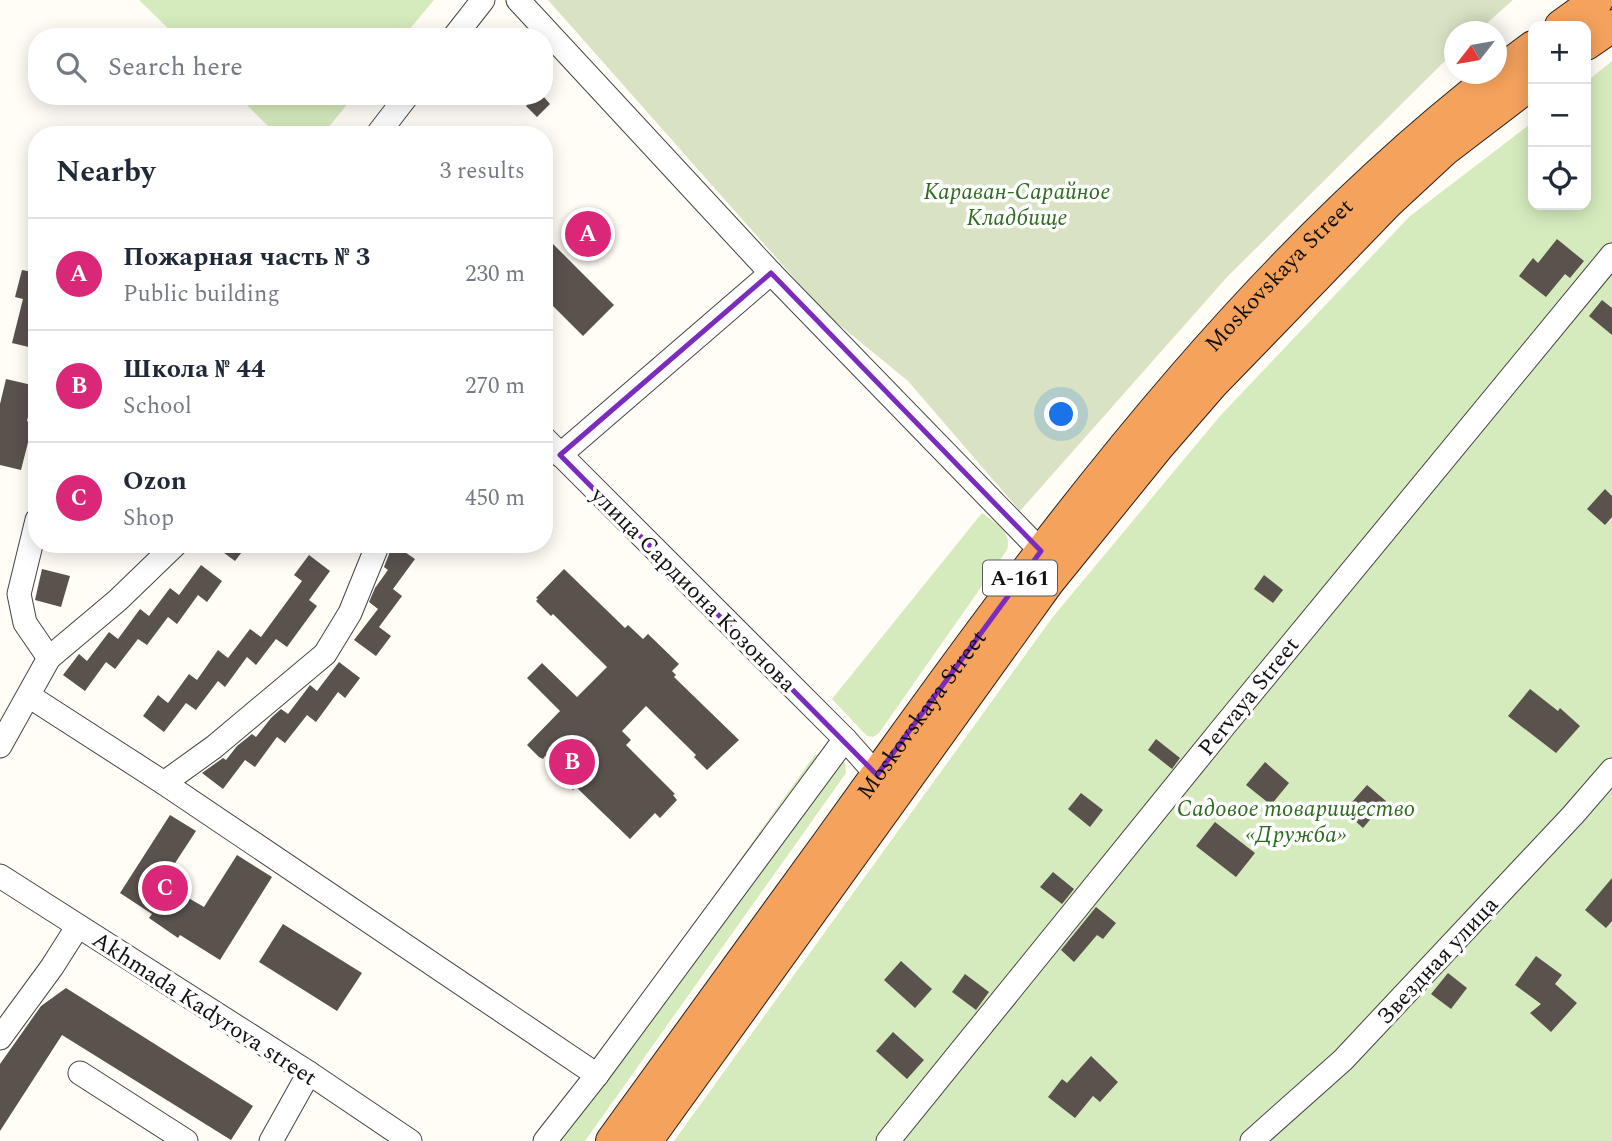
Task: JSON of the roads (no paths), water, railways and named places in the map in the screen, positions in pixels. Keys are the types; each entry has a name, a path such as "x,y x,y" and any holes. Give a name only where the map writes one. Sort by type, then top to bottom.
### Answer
{"highway":[{"path":"1568,21 1597,0"},
{"path":"1591,41 1612,26"},
{"name":"Moskovskaya Street","path":"612,1141 1041,551 1202,354 1365,187 1481,85 1528,51"},
{"name":"Moskovskaya Street","path":"646,1141 1048,582 1159,445 1211,385 1388,202 1444,150 1530,84"}],"street":[{"path":"461,28 483,0"},
{"path":"518,0 544,28"},
{"path":"553,38 771,273 1041,551"},
{"path":"384,126 400,105"},
{"name":"Pervaya Street","path":"888,1141 1224,725 1612,255"},
{"path":"553,445 771,273"},
{"name":"улица Сардиона Козонова","path":"553,447 845,739 877,775"},
{"path":"29,553 19,594 25,623 49,658"},
{"path":"0,746 49,658 118,600 167,553"},
{"path":"164,783 214,747 325,654 351,613 374,553"},
{"path":"29,696 164,783 597,1075"},
{"path":"545,1141 597,1075 845,739"},
{"name":"Звездная улица","path":"1252,1141 1343,1060 1612,770"},
{"name":"Akhmada Kadyrova street","path":"0,877 309,1073 410,1141"},
{"path":"0,1038 78,926"},
{"path":"79,1073 186,1141"},
{"path":"271,1141 309,1073"}],"place":[{"name":"Пожарная часть № 3","path":"588,234"},
{"name":"Школа № 44","path":"572,762"},
{"name":"Ozon","path":"165,888"}],"park label":[{"name":"Караван-Сарайное Кладбище","path":"1017,204"},
{"name":"Садовое товарищество «Дружба»","path":"1296,821"}]}
